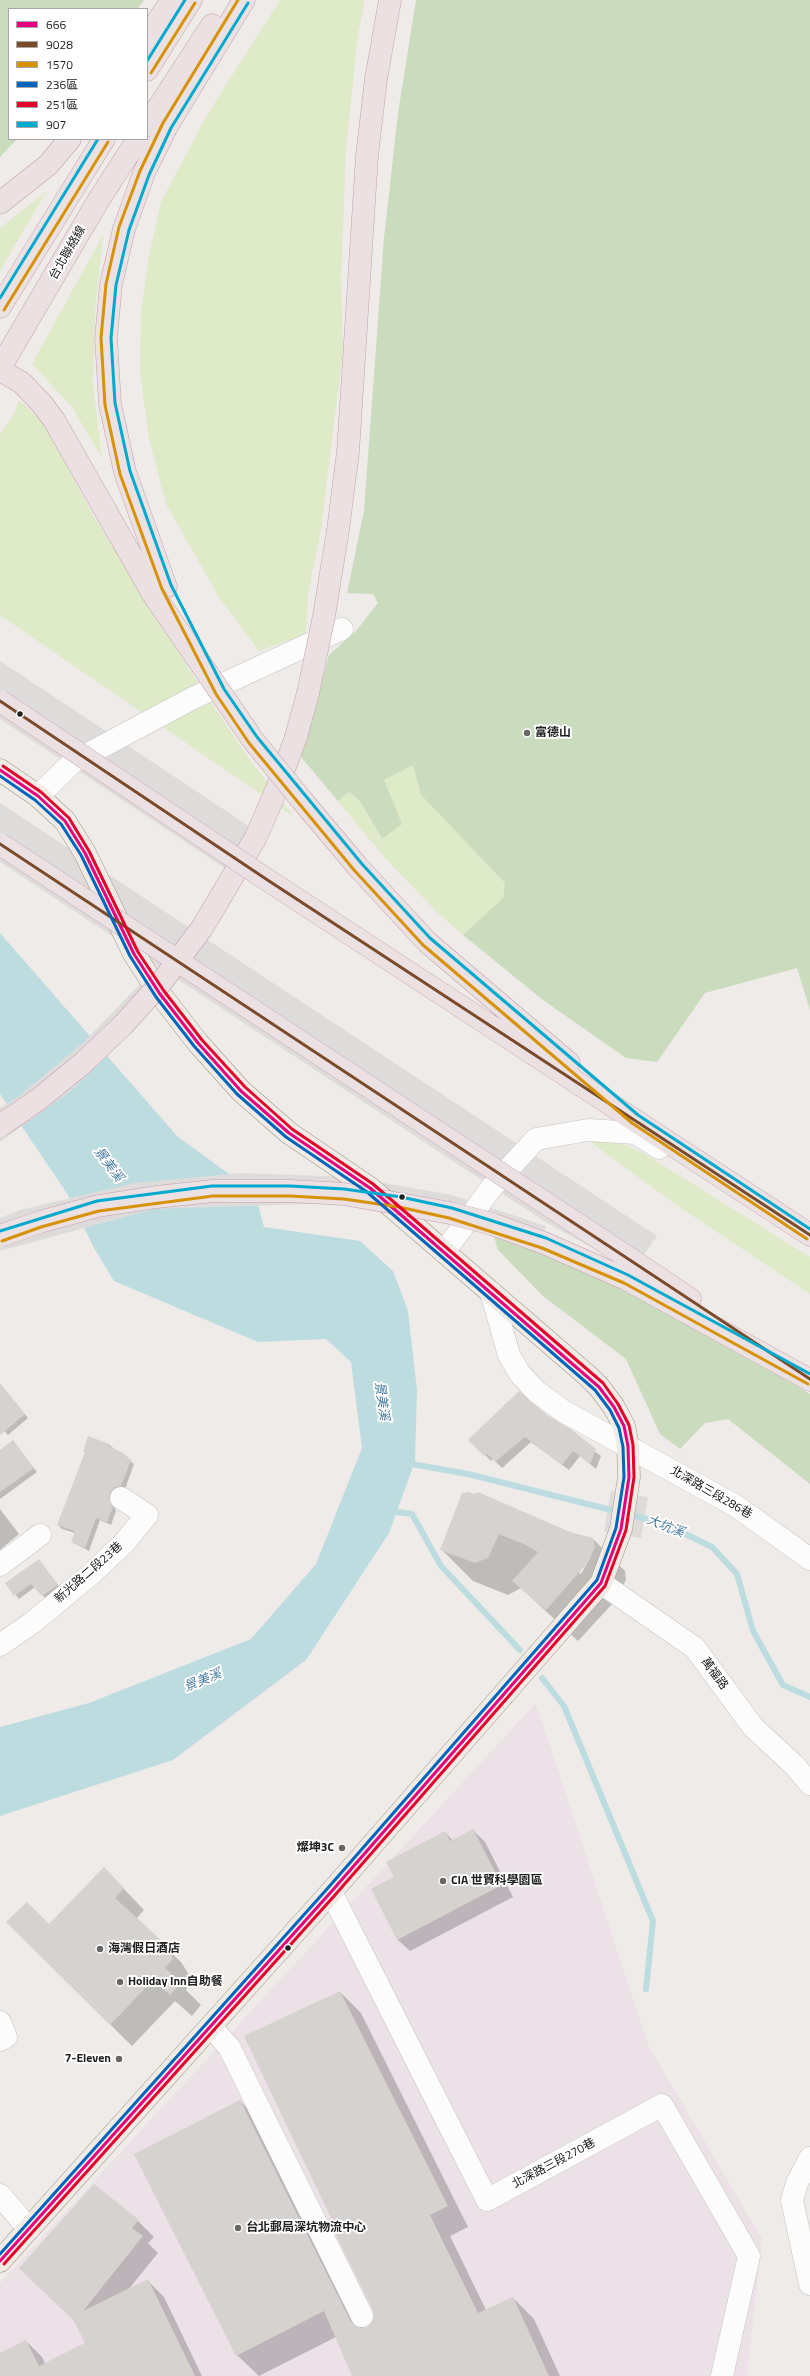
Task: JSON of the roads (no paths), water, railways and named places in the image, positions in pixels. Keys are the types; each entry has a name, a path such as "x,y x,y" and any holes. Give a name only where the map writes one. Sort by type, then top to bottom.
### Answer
{"highway":[{"path":"148,36 172,0"},
{"path":"148,68 191,0"},
{"path":"148,123 205,35 230,0"},
{"path":"160,591 125,472 110,404 106,338 111,284 124,229 144,173 167,126 244,0"},
{"path":"0,1126 39,1099 83,1063 122,1025 160,984 202,928 255,839 279,784 296,737 308,693 324,616 338,530 348,452 367,156 376,79 390,0"},
{"path":"0,203 48,165 69,140"},
{"path":"0,307 103,140"},
{"name":"台北聯絡線","path":"0,369 98,201 137,140"},
{"path":"0,369 22,383 42,404 54,420 160,591 220,692 253,740 358,868 427,942 635,1120"},
{"path":"0,701 406,972 810,1235"},
{"path":"0,844 632,1271 810,1380"},
{"path":"0,1236 40,1222 98,1206 156,1197 213,1191 290,1191 344,1194 436,1210 492,1224 544,1243 632,1271"}],"main road":[{"path":"0,770 38,796 69,828 85,853 134,954 160,994 198,1043 242,1091 271,1119 370,1188 588,1376 614,1407 624,1426 628,1446 628,1485 621,1529 601,1584 331,1892 0,2261"}],"street":[{"path":"38,796 73,762 193,698 342,630"},
{"path":"444,1252 492,1187 536,1139 588,1130 635,1133 810,1241"},
{"name":"北深路三段286巷","path":"491,1292 509,1355 520,1374 537,1392 563,1411 736,1506 810,1559"},
{"name":"新光路二段23巷","path":"0,1645 32,1623 90,1575 124,1543 147,1515 121,1498"},
{"path":"0,1565 40,1535"},
{"name":"萬福路","path":"601,1584 695,1648 753,1727 795,1766 810,1784"},
{"name":"北深路三段270巷","path":"331,1892 487,2200 662,2105 749,2256 722,2376"},
{"path":"0,2022 6,2037 0,2040"},
{"path":"210,2027 229,2047 362,2316"},
{"path":"810,2158 797,2182 792,2200 810,2284"},
{"path":"0,2195 29,2229"}],"water":[{"name":"景美溪","path":"0,933 177,1136 255,1193 264,1227 360,1241 393,1271 408,1311 417,1390 415,1461 389,1533 306,1660 173,1760 0,1816 0,1727 89,1703 251,1639 316,1564 362,1448 351,1362 326,1339 258,1342 114,1281 94,1248 68,1195 0,1094"}],"waterway":[{"name":"大坑溪","path":"406,1463 468,1474 619,1512"},
{"path":"390,1511 412,1514 441,1566 520,1650"},
{"name":"大坑溪","path":"628,1514 665,1524 712,1547 737,1574 753,1631 783,1685 810,1697"},
{"path":"542,1678 564,1706 653,1921 646,1989"}],"place":[{"name":"富德山","path":"527,733"},
{"name":"燦坤3C","path":"342,1848"},
{"name":"CIA 世貿科學園區","path":"443,1881"},
{"name":"海灣假日酒店","path":"100,1949"},
{"name":"Holiday Inn自助餐","path":"120,1982"},
{"name":"7-Eleven","path":"119,2059"},
{"name":"台北郵局深坑物流中心","path":"238,2228"}]}
